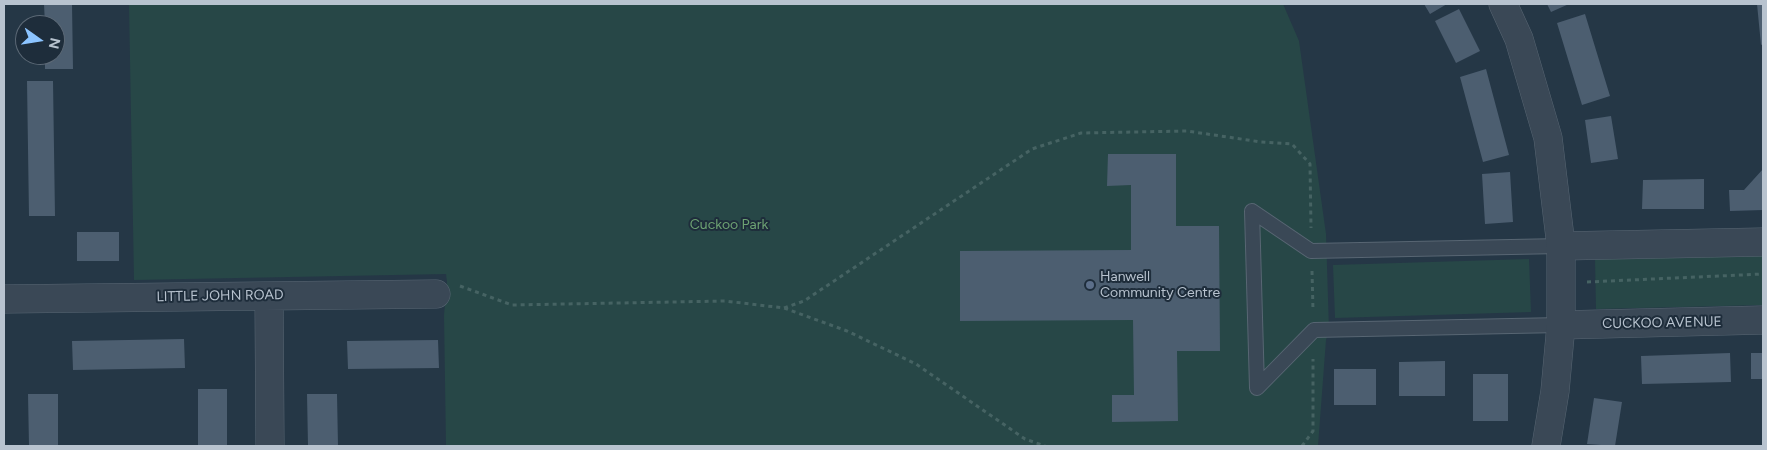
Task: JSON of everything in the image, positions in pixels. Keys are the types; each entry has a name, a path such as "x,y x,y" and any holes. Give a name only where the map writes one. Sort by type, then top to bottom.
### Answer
{"street":[{"path":"1503,4 1519,40 1548,138 1561,246 1561,325 1555,391 1546,446"},
{"path":"1561,246 1763,242"},
{"name":"LITTLE JOHN ROAD","path":"4,299 436,294"},
{"path":"270,296 270,446"},
{"name":"CUCKOO AVENUE","path":"1561,325 1763,320"}],"lane":[{"path":"1561,246 1311,251 1252,211 1257,388 1314,330 1561,325"}],"path":[{"path":"784,308 804,301 1032,149 1081,133 1188,131 1261,142 1292,144 1310,164 1314,330 1313,431 1302,446"},
{"path":"1579,282 1763,274"},
{"path":"436,294 447,282 512,305 725,301 784,308 847,331 916,364 1025,438 1045,446"}],"green space":[{"name":"Cuckoo Park","path":"129,4 1283,4 1299,41 1326,234 1329,330 1326,340 1318,446 446,446 444,315 446,274 134,280"},
{"path":"1763,254 1763,305 1596,309 1595,258"},
{"path":"1529,259 1531,312 1335,318 1333,265"}],"building":[{"path":"44,4 72,4 73,69 45,69 45,65 65,65 65,15 45,15"},
{"path":"1424,4 1447,4 1430,14"},
{"path":"1547,4 1569,4 1551,12"},
{"path":"1757,4 1763,4 1763,44 1761,45"},
{"path":"1459,9 1480,51 1456,63 1435,21"},
{"path":"1585,14 1610,96 1582,105 1557,23"},
{"path":"1486,69 1509,155 1483,162 1460,77"},
{"path":"27,81 53,81 55,216 29,216"},
{"path":"1611,116 1618,159 1591,163 1585,120"},
{"name":"Hanwell Community Centre","path":"1108,154 1176,154 1176,226 1219,226 1220,351 1177,351 1178,421 1112,422 1112,395 1134,395 1133,320 960,321 960,251 1131,250 1131,185 1107,186"},
{"path":"1763,169 1763,210 1730,211 1729,190 1744,190"},
{"path":"1510,172 1513,222 1485,224 1482,174"},
{"path":"1704,179 1704,209 1642,209 1643,180"},
{"path":"77,232 119,232 119,261 77,261"},
{"path":"184,339 185,368 73,370 72,341"},
{"path":"438,340 439,368 348,369 347,341"},
{"path":"1730,353 1731,382 1642,384 1641,356"},
{"path":"1751,353 1763,353 1763,379 1751,379"},
{"path":"1445,361 1445,396 1399,396 1399,362"},
{"path":"1334,369 1376,369 1376,405 1334,405"},
{"path":"1473,374 1508,374 1508,421 1473,421"},
{"path":"198,389 227,389 227,446 198,446"},
{"path":"28,394 58,394 58,446 29,446"},
{"path":"307,394 337,394 338,446 308,446"},
{"path":"1594,398 1622,402 1615,446 1587,444"}],"place":[{"name":"Hanwell Community Centre","path":"1090,285"}]}
